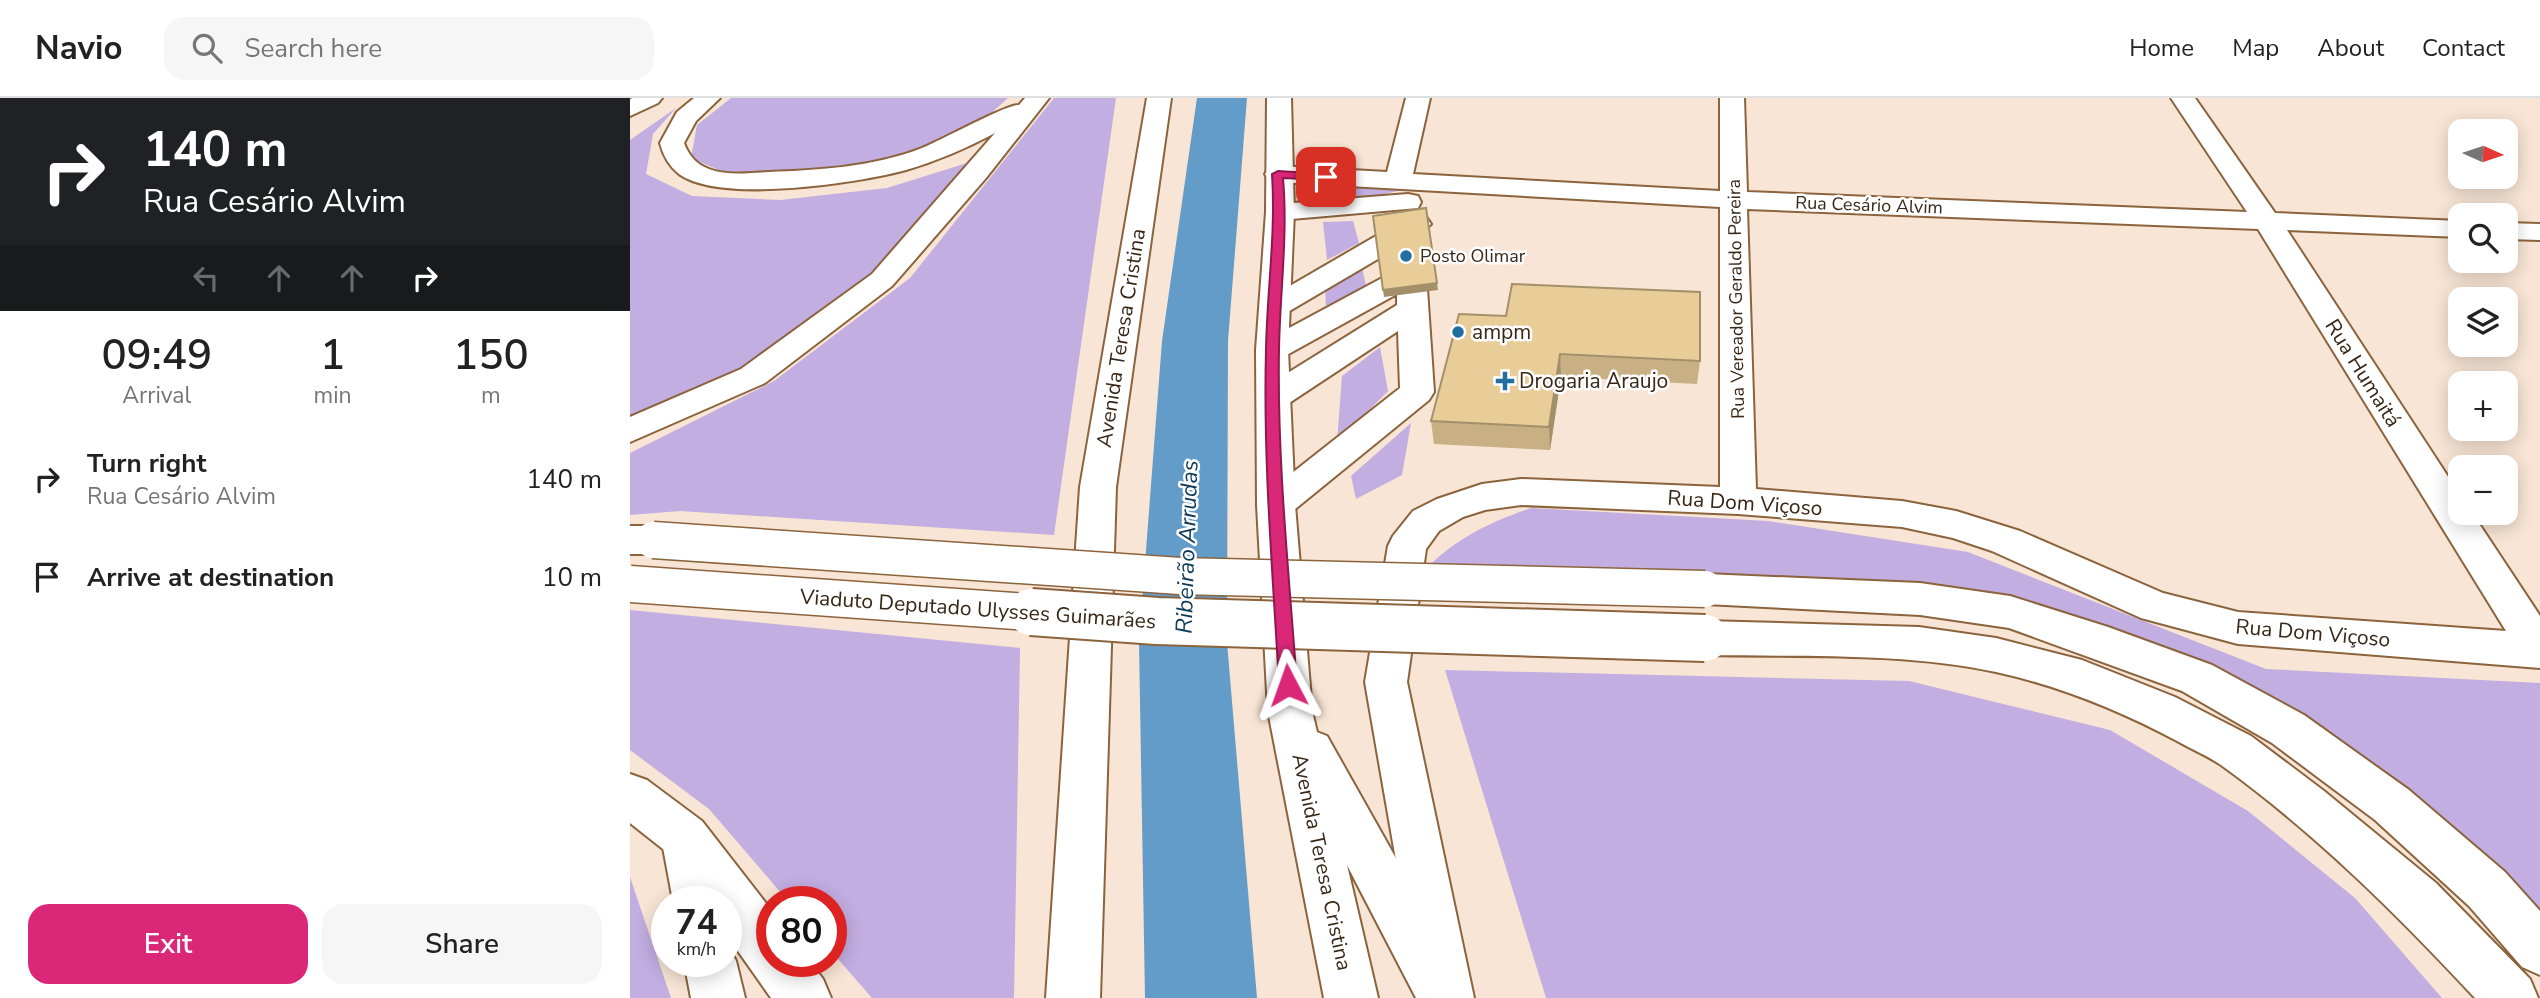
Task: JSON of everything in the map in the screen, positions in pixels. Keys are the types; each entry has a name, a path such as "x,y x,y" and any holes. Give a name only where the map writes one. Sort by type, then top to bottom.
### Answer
{"main road":[{"path":"630,109 650,98"},
{"path":"708,98 686,117 671,143 681,163 704,177 811,180 861,174 922,157 981,133 1035,98"},
{"path":"630,430 753,376 882,280 977,172 1035,98"},
{"name":"Avenida Teresa Cristina","path":"1073,998 1098,487 1158,98"},
{"name":"Avenida Teresa Cristina","path":"1279,98 1280,212 1272,350 1276,505 1290,711 1351,998"},
{"path":"1398,181 1418,98"},
{"name":"Rua Vereador Geraldo Pereira","path":"1732,98 1738,501"},
{"name":"Rua Humaitá","path":"2183,98 2267,221 2540,651"},
{"name":"Rua Cesário Alvim","path":"1278,174 1398,181 1426,203 1735,200 2448,229"},
{"path":"1280,212 1426,203"},
{"path":"1276,505 1417,392 1411,274 1426,203"},
{"path":"1275,307 1426,203"},
{"path":"2518,231 2540,232"},
{"path":"1272,350 1411,274"},
{"path":"1274,397 1412,309"},
{"name":"Rua Dom Viçoso","path":"1446,998 1386,682 1407,546 1426,521 1450,508 1482,497 1521,492 1738,501 1902,514 1956,525 2006,541 2155,607 2238,628 2540,651"},
{"path":"641,540 1180,576 1705,589 1920,599 2010,612 2093,639 2197,678 2288,729 2392,805 2487,889 2540,949"},
{"name":"Viaduto Deputado Ulysses Guimarães","path":"630,584 1157,621 1919,644 1996,655 2082,678 2159,710 2235,750 2307,806 2418,900 2511,998"},
{"path":"1290,711 1446,998"},
{"path":"630,795 685,836 756,932"},
{"path":"685,836 695,886"},
{"path":"713,977 718,998"},
{"path":"788,977 804,998"}],"shaded area":[{"path":"731,98 1008,98 963,138 886,163 796,175 728,174 691,158 697,125"},
{"path":"1054,98 1116,98 1054,535 680,511 630,515 630,453 774,381 910,278"},
{"path":"676,108 653,134 646,174 692,196 780,200 887,188 967,163 873,278 742,372 630,422 630,140"},
{"path":"1315,184 1406,189 1363,199 1319,199"},
{"path":"1353,221 1359,243 1327,260 1323,222"},
{"path":"1362,268 1366,286 1326,306 1325,288"},
{"path":"1380,347 1388,391 1337,443 1342,376"},
{"path":"1411,423 1402,475 1356,499 1351,476"},
{"path":"1531,508 1768,521 1968,552 2266,669 2540,683 2540,919 2259,708 2058,627 1428,567 1451,547 1476,532"},
{"path":"630,610 1020,648 1014,998 872,998 847,969 847,886 775,886 709,809 630,750"},
{"path":"1445,670 1909,681 2110,730 2248,811 2355,898 2442,998 1546,998"},
{"path":"630,877 651,939 651,977 664,977 671,998 630,998"}],"building":[{"name":"Posto Olimar","path":"1426,208 1437,283 1383,290 1373,216"},
{"name":"Drogaria Araujo","path":"1512,284 1700,292 1700,361 1560,354 1549,427 1431,421 1459,314 1506,316"}],"waterway":[{"name":"Ribeirão Arrudas","path":"1201,998 1183,642 1195,341 1222,98"}],"place":[{"name":"Posto Olimar","path":"1406,256"},
{"name":"ampm","path":"1458,332"},
{"name":"Drogaria Araujo","path":"1505,381"}],"route":[{"path":"1288,685 1276,505 1273,407 1272,350 1280,212 1278,174 1326,177"}]}
